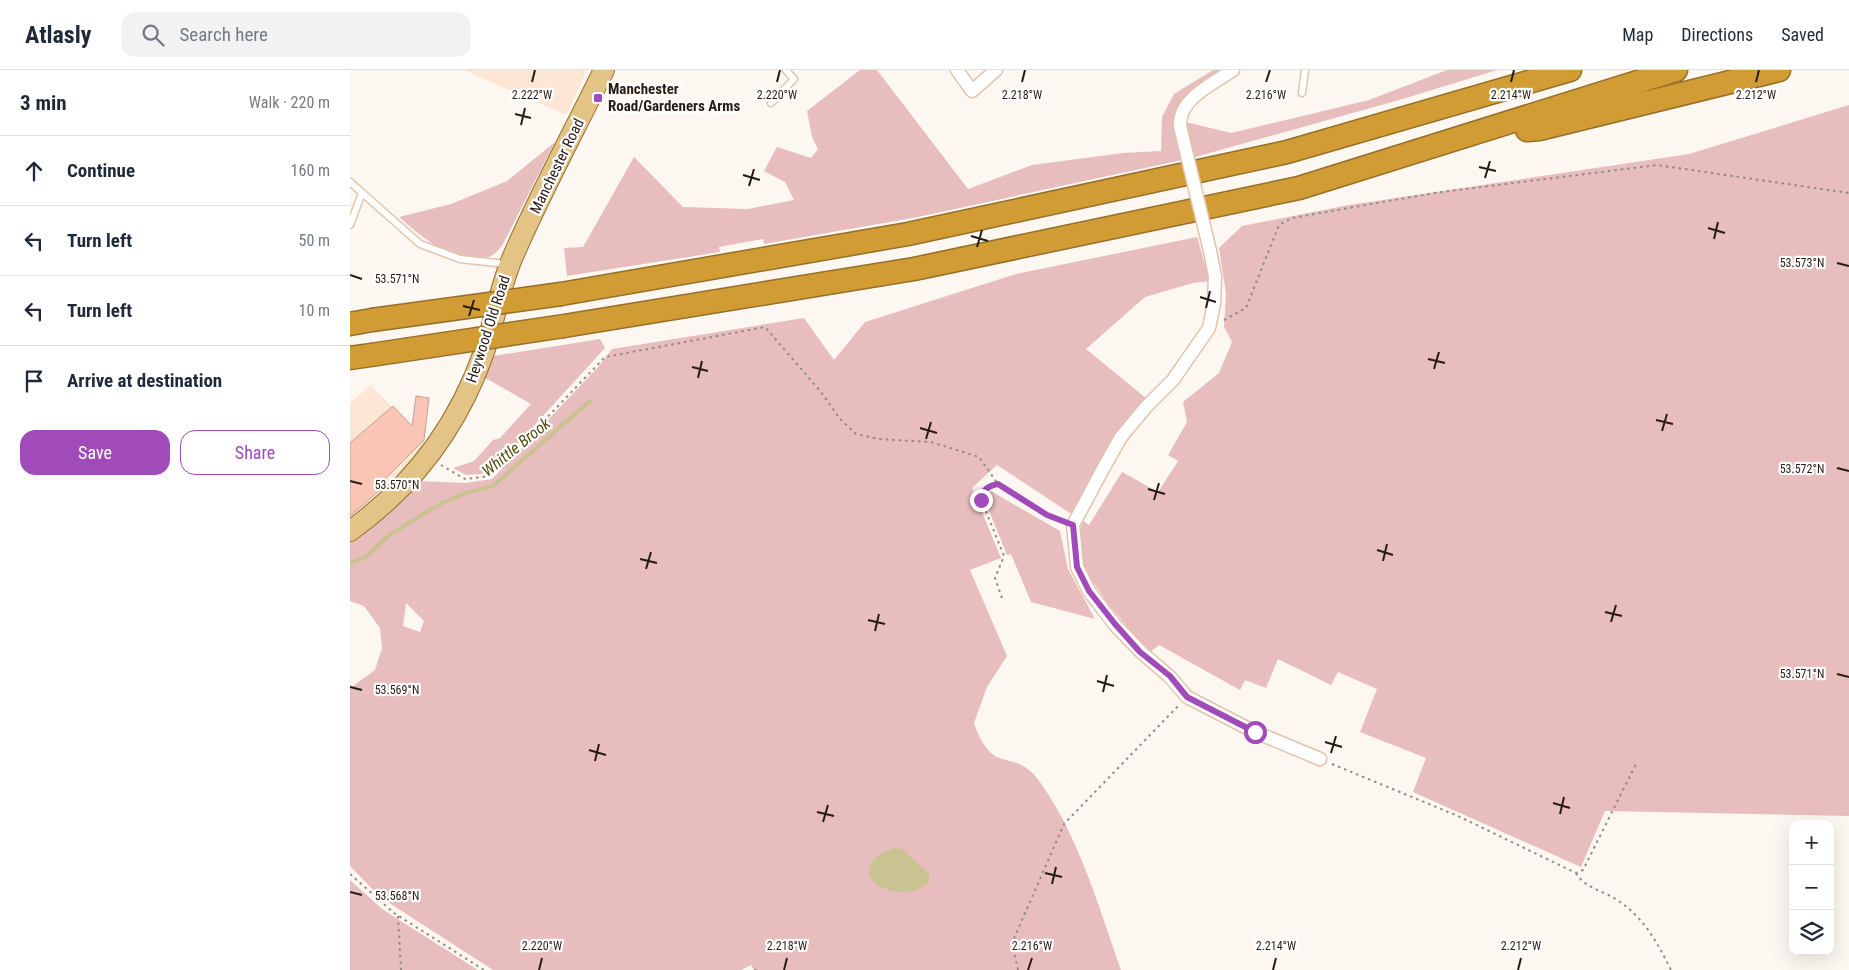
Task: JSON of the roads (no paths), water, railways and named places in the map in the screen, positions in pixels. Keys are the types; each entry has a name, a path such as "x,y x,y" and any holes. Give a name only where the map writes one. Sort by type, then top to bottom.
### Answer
{"highway":[{"path":"350,324 562,294 908,234 1287,152 1570,70"},
{"path":"360,356 564,326 914,269 1299,188 1483,132 1676,70"},
{"path":"1483,132 1539,129 1779,70"}],"main road":[{"name":"Manchester Road","path":"523,234 604,70"},
{"name":"Heywood Old Road","path":"350,532 399,491 428,458 449,430 484,352 510,265 523,234"}],"street":[{"path":"957,70 972,91 996,70"},
{"path":"1233,70 1195,96 1182,112 1180,126 1215,276 1214,303 1209,328 1173,380 1146,407 1121,437 1073,525 1077,567 1089,591 1140,652 1170,676 1187,697 1255,732 1320,759"}],"lane":[{"path":"771,103 794,79 786,70"},
{"path":"1302,93 1305,70"},
{"path":"350,182 420,244 460,260 510,265"},
{"path":"350,225 362,193"}],"waterway":[{"name":"Whittle Brook","path":"350,563 366,557 389,535 442,503 466,493 493,486 590,401"}],"place":[{"name":"Manchester Road/Gardeners Arms","path":"598,98"}]}
